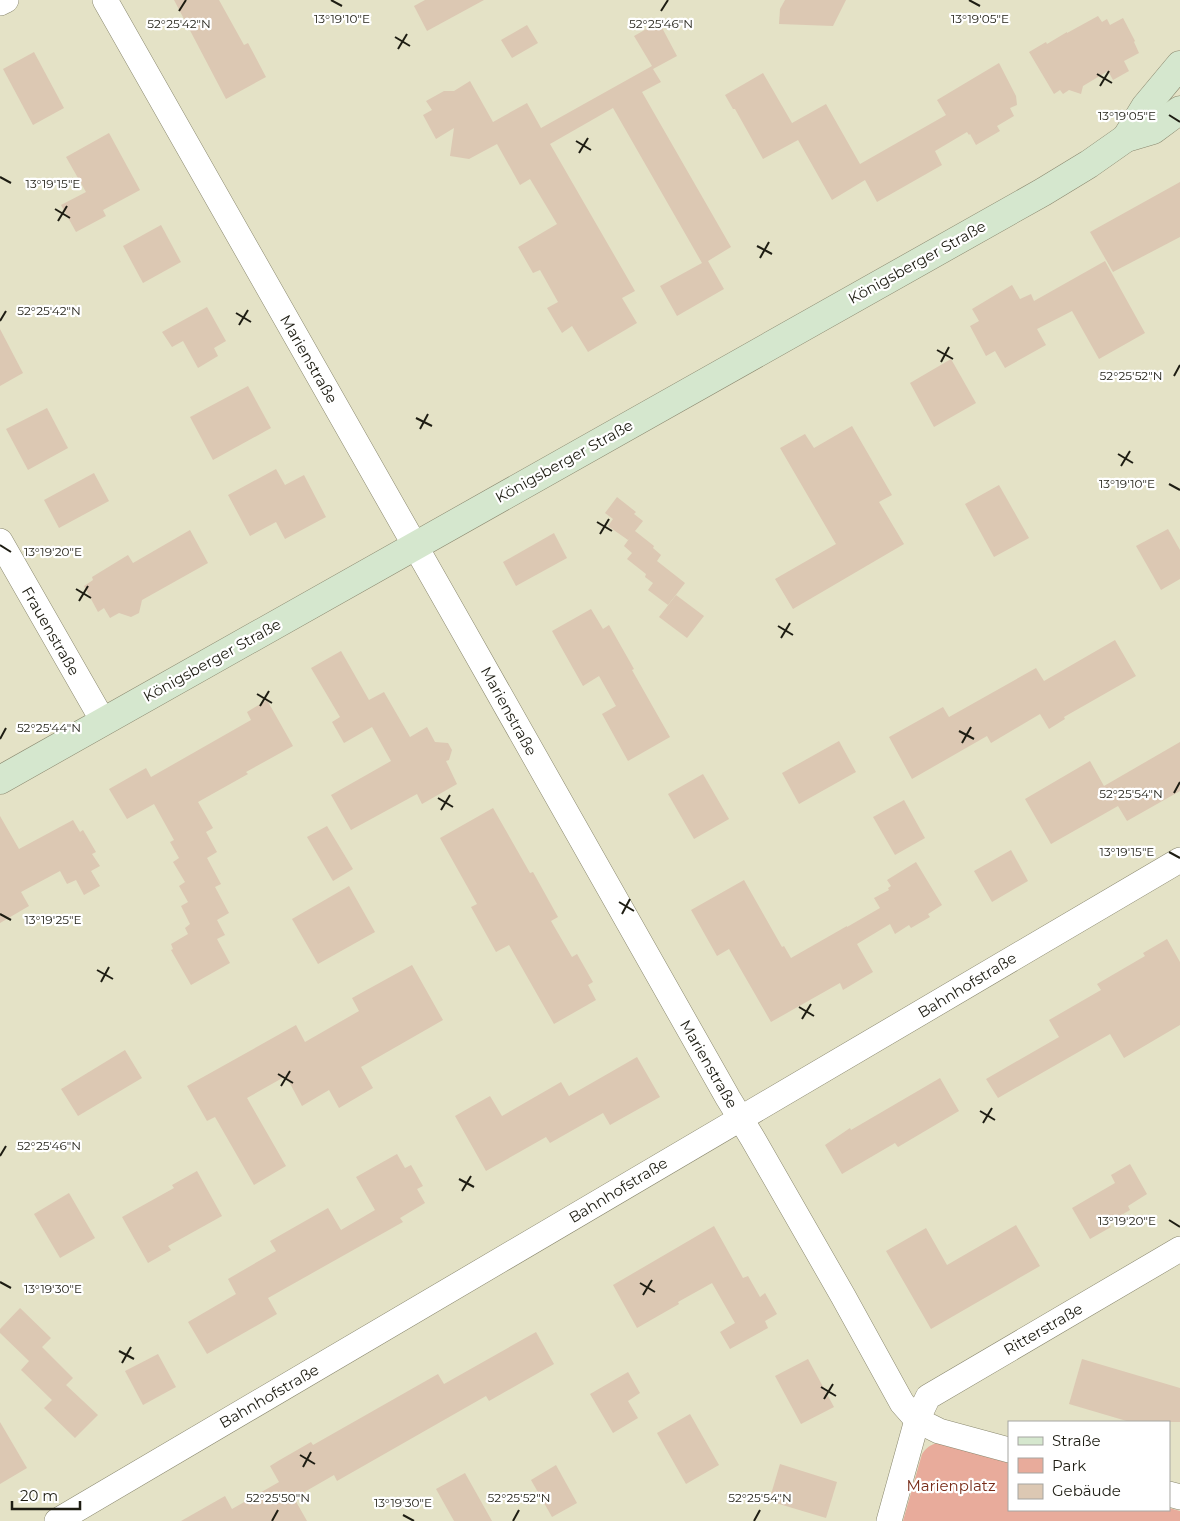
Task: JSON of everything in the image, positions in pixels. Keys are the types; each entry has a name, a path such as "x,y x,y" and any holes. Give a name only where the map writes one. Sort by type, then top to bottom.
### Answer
{"main road":[{"name":"Königsberger Straße","path":"1126,138 1145,107 1180,65"},
{"name":"Königsberger Straße","path":"0,780 1043,192 1089,164 1126,138 1153,130 1180,110"}],"street":[{"path":"0,4 6,0"},
{"name":"Marienstraße","path":"104,0 728,1098 843,1296 902,1403 917,1420"},
{"name":"Frauenstraße","path":"0,542 102,722"},
{"name":"Bahnhofstraße","path":"57,1521 1180,860"},
{"name":"Ritterstraße","path":"917,1420 928,1397 1180,1249"},
{"path":"889,1521 917,1420 939,1431 1008,1450"}],"green space":[{"name":"Marienplatz","path":"937,1443 1008,1463 1008,1511 1170,1511 1170,1508 1180,1511 1180,1521 903,1521 922,1454"}],"building":[{"path":"174,0 219,0 244,45 248,43 266,77 226,99"},
{"path":"425,0 484,0 427,31 414,6"},
{"path":"785,0 846,0 833,26 779,24 780,9"},
{"path":"1098,16 1102,22 1107,19 1110,25 1123,18 1139,53 1124,61 1129,71 1113,80 1108,71 1083,86 1081,94 1069,90 1063,94 1060,90 1054,94 1029,52"},
{"path":"659,22 677,56 653,69 661,82 642,92 731,247 708,261 724,289 677,316 660,286 702,263 613,108 550,144 635,291 622,298 637,323 588,352 572,326 562,333 547,308 558,302 540,270 533,273 518,247 557,224 530,179 520,185 497,144 469,159 450,156 454,128 436,139 423,115 432,110 426,101 444,91 454,91 470,81 493,122 527,103 541,128 652,66 634,36"},
{"path":"527,25 538,43 512,58 501,40"},
{"path":"34,52 64,108 33,125 3,69"},
{"path":"999,63 1016,96 1017,105 1010,108 1014,116 997,126 1000,131 976,145 967,132 935,151 942,165 877,202 865,180 832,200 798,140 763,159 725,95 763,73 792,123 826,104 860,164 946,115 937,100"},
{"path":"109,133 140,190 103,210 106,216 76,232 61,205 86,192 66,157"},
{"path":"1180,182 1180,237 1113,272 1090,232"},
{"path":"161,225 181,262 143,283 123,246"},
{"path":"1105,261 1145,333 1099,359 1072,311 1037,329 1046,345 1005,368 995,351 986,356 970,326 979,321 972,309 1012,285 1020,299 1031,294 1034,301"},
{"path":"207,307 226,341 214,348 218,356 198,368 183,341 172,347 162,332"},
{"path":"0,329 23,373 0,386"},
{"path":"951,359 976,403 934,427 910,383"},
{"path":"248,386 271,428 213,460 190,417"},
{"path":"47,408 68,448 28,470 6,429"},
{"path":"852,426 892,495 879,502 904,544 793,609 775,579 836,544 780,448 805,434 814,448"},
{"path":"276,469 285,485 304,475 326,517 285,539 276,522 250,536 228,495"},
{"path":"94,473 109,501 59,528 44,500"},
{"path":"999,485 1029,538 994,557 965,504"},
{"path":"617,497 636,512 634,514 643,521 635,531 654,546 653,548 661,555 657,561 685,583 668,605 648,590 653,583 645,577 646,574 627,559 632,553 624,546 631,536 628,540 608,526 613,519 605,513"},
{"path":"1168,529 1180,550 1180,579 1161,590 1136,546"},
{"path":"190,530 208,563 142,600 139,613 131,617 119,613 110,618 104,608 98,612 84,586 93,580 92,577 128,555 133,563"},
{"path":"554,533 567,558 516,586 503,562"},
{"path":"676,595 704,616 687,638 659,617"},
{"path":"591,609 603,629 609,625 670,737 628,761 602,714 616,706 599,676 583,686 552,631"},
{"path":"1115,640 1136,676 1064,717 1065,719 1049,729 1040,714 991,743 987,736 912,779 889,737 943,707 949,717 1036,668 1044,681"},
{"path":"341,651 369,700 384,692 410,737 427,727 435,742 448,743 452,750 449,760 446,761 457,784 422,804 417,794 351,830 331,795 391,761 372,727 344,743 332,722 340,717 311,668"},
{"path":"267,700 293,746 198,802 213,828 206,832 217,852 207,858 221,884 215,887 229,913 217,920 225,935 217,939 230,963 191,985 171,950 173,949 171,944 188,934 185,928 190,924 181,906 188,902 179,886 185,882 173,862 179,858 170,842 174,840 154,804 127,819 109,789 146,768 151,777 251,720 247,712"},
{"path":"839,741 856,772 799,804 782,773"},
{"path":"1180,742 1180,791 1127,821 1118,806 1051,844 1025,799 1090,761 1104,786"},
{"path":"703,774 729,819 694,839 668,794"},
{"path":"904,800 925,838 895,855 873,817"},
{"path":"493,808 530,873 533,872 558,917 551,921 572,957 577,954 593,982 588,985 596,1000 554,1024 509,945 496,952 471,907 477,904 440,838"},
{"path":"0,816 19,849 73,820 80,832 83,830 96,852 92,854 100,866 91,871 100,886 84,895 76,880 67,884 60,871 21,892 29,906 0,923"},
{"path":"327,826 353,869 333,881 307,837"},
{"path":"1011,850 1028,881 992,902 974,871"},
{"path":"916,862 942,905 928,914 930,917 911,928 909,925 895,934 890,924 857,944 873,972 843,990 840,983 771,1022 729,949 717,956 691,910 744,880 782,947 784,946 791,958 880,908 874,898 889,890 888,888 891,886 887,880"},
{"path":"349,886 375,932 318,964 292,919"},
{"path":"1167,939 1180,962 1180,1025 1124,1058 1110,1034 998,1098 986,1079 1059,1037 1049,1020 1101,990 1097,984 1145,956 1143,953"},
{"path":"412,965 443,1020 361,1067 373,1088 339,1108 329,1090 302,1106 286,1076 247,1098 286,1166 254,1185 215,1117 207,1121 187,1086 296,1025 305,1042 359,1011 352,998"},
{"path":"125,1050 142,1078 78,1116 61,1089"},
{"path":"637,1057 660,1097 610,1125 603,1113 550,1143 546,1137 486,1171 455,1116 490,1096 502,1116 561,1082 569,1096"},
{"path":"940,1078 959,1111 898,1147 895,1143 842,1174 825,1145 850,1128 851,1130"},
{"path":"397,1154 405,1168 411,1165 423,1186 417,1189 425,1203 400,1218 403,1222 268,1298 277,1314 207,1354 188,1322 236,1294 228,1279 276,1251 270,1241 328,1208 341,1230 375,1210 356,1177"},
{"path":"1130,1164 1147,1194 1128,1206 1130,1210 1108,1223 1111,1227 1090,1239 1072,1208 1115,1183 1111,1175"},
{"path":"197,1171 222,1216 168,1246 171,1250 148,1263 122,1217 174,1188 172,1185"},
{"path":"69,1193 95,1238 60,1258 34,1214"},
{"path":"1016,1225 1040,1266 931,1329 886,1251 926,1228 947,1265"},
{"path":"714,1226 743,1278 748,1276 760,1297 765,1293 777,1314 765,1321 768,1328 730,1349 720,1332 735,1323 712,1283 637,1328 613,1285"},
{"path":"20,1308 51,1338 42,1347 73,1378 66,1385 98,1415 75,1438 44,1408 52,1400 21,1370 29,1361 0,1333 0,1329"},
{"path":"536,1332 554,1364 489,1401 486,1396 337,1481 334,1475 294,1498 307,1521 181,1521 225,1496 232,1509 279,1482 270,1466 278,1461 311,1442 313,1445 438,1374 444,1384"},
{"path":"158,1354 176,1387 143,1405 125,1371"},
{"path":"808,1359 834,1407 801,1424 775,1376"},
{"path":"1082,1359 1180,1388 1180,1422 1127,1421 1069,1404"},
{"path":"628,1372 640,1393 628,1401 638,1418 613,1433 590,1394"},
{"path":"690,1414 719,1465 686,1484 657,1433"},
{"path":"0,1422 27,1468 0,1484"},
{"path":"780,1464 837,1482 826,1518 769,1501"},
{"path":"556,1465 577,1503 552,1517 531,1480"},
{"path":"465,1473 492,1521 454,1521 436,1489"}]}
